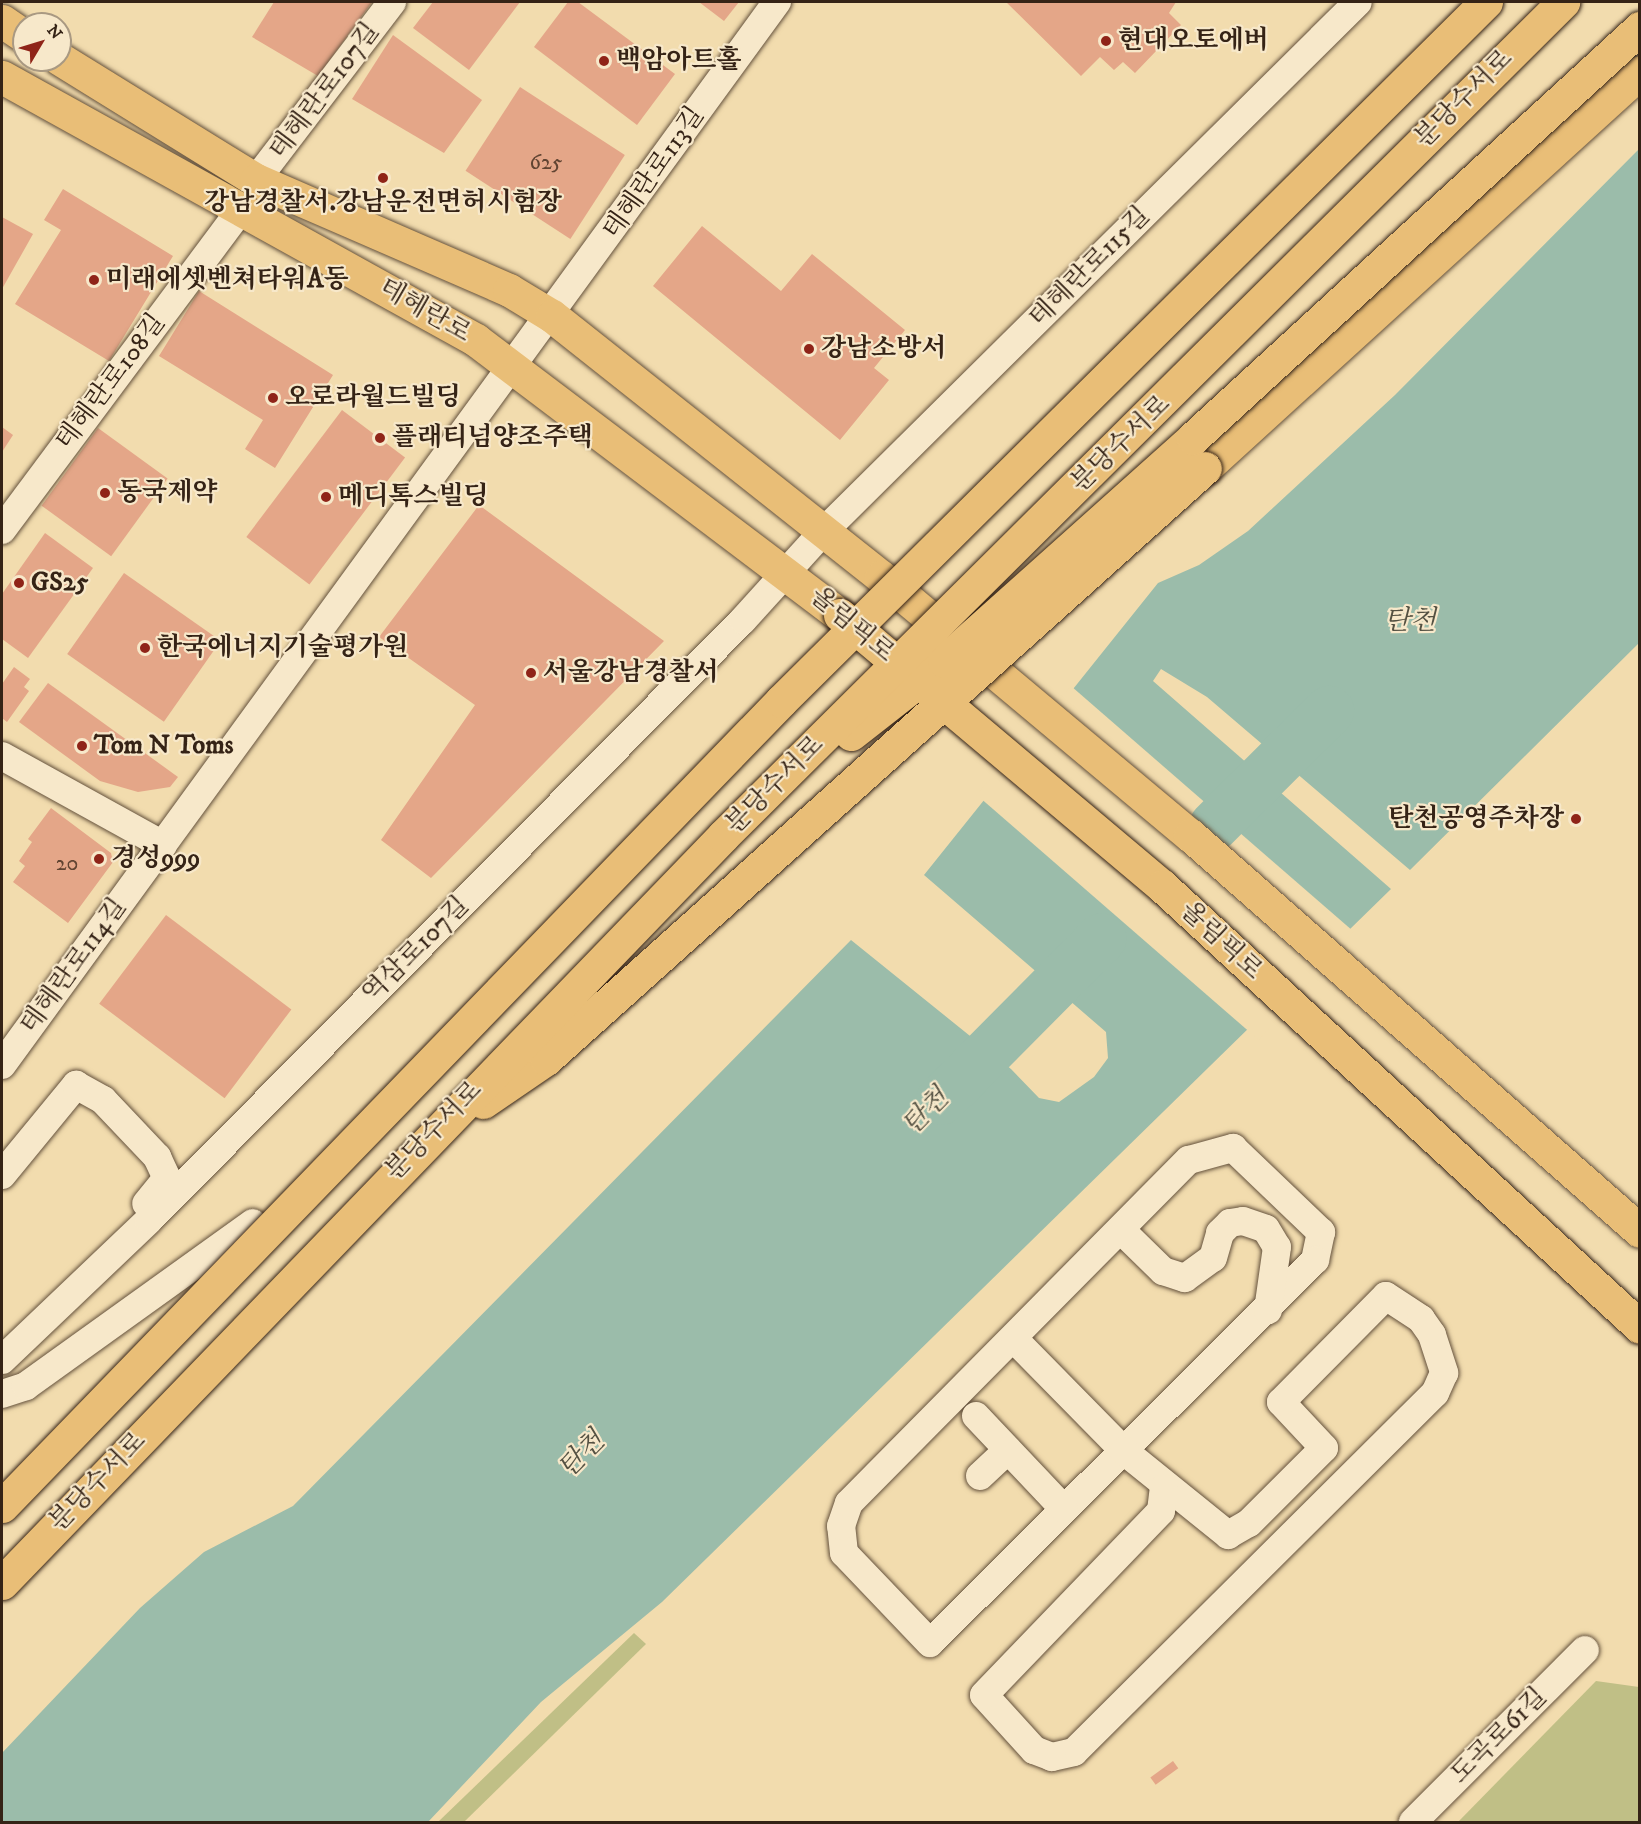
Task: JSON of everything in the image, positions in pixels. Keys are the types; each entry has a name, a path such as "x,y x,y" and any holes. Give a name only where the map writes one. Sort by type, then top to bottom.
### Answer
{"main road":[{"name":"분당수서로","path":"2,1506 781,701 1486,2"},
{"name":"분당수서로","path":"2,1583 424,1141 723,836 1563,2"},
{"path":"723,836 944,661 1640,28"},
{"name":"테헤란로","path":"72,68 250,194 514,365 789,572"},
{"path":"424,1141 546,1059 1640,72"},
{"name":"테헤란로","path":"2,77 250,194 509,290 552,316 822,532"},
{"name":"올림픽로","path":"822,532 881,577 1190,836 1640,1232"},
{"name":"올림픽로","path":"789,572 1162,886 1640,1327"}],"street":[{"name":"테헤란로107길","path":"250,194 392,2"},
{"name":"테헤란로113길","path":"552,316 777,2"},
{"name":"테헤란로115길","path":"822,532 1358,2"},
{"name":"테헤란로108길","path":"2,530 250,194"},
{"name":"테헤란로114길","path":"2,1065 164,845 469,419 552,316"},
{"name":"역삼로107길","path":"2,1360 124,1245 789,572 822,532"},
{"path":"2,756 164,845"},
{"path":"2,1175 76,1085 103,1100 157,1157 167,1178 138,1213 124,1245"},
{"path":"1233,1149 1321,1232 1315,1260 1268,1311 930,1643 844,1553 841,1526 849,1503 1015,1340 1189,1160 1233,1149"},
{"path":"1120,1230 1163,1271 1185,1278 1213,1258 1220,1233 1230,1223 1243,1221 1266,1229 1277,1247 1268,1311"},
{"path":"2,1394 26,1386 253,1223"},
{"path":"1015,1340 1124,1451 1164,1488 1228,1535 1249,1523 1324,1448 1281,1402 1386,1296 1395,1297 1432,1335 1444,1373 1435,1393 1074,1752 1052,1757 1034,1750 984,1695 1161,1511 1164,1488"},
{"path":"976,1416 1064,1509"},
{"path":"980,1476 1008,1449"},
{"name":"도곡로61길","path":"1413,1822 1585,1650"}],"shaded area":[{"path":"634,1633 646,1644 464,1822 438,1822"},
{"path":"1596,1681 1639,1687 1639,1822 1458,1822"}],"water":[{"name":"탄천","path":"1639,149 1639,643 1410,870 1207,697 1161,669 1153,681 1391,889 662,1602 541,1702 428,1822 2,1822 2,1753 140,1608 204,1552 293,1506 851,940 1011,1069 1039,1098 1059,1102 1094,1077 1108,1058 1106,1032 924,875 1158,583 1199,565 1248,531 1395,395"}],"pier":[{"path":"1071,686 1353,931 1259,1040 977,795"}],"building":[{"path":"274,2 372,2 318,76 252,37"},
{"path":"433,2 520,2 469,70 413,28"},
{"name":"백암아트홀","path":"568,2 578,2 675,74 637,125 534,47"},
{"name":"백암아트홀","path":"699,2 739,2 724,21"},
{"name":"현대오토에버","path":"1006,2 1176,2 1169,13 1181,25 1135,73 1123,62 1114,70 1100,57 1081,76"},
{"path":"393,35 482,100 444,153 352,99"},
{"path":"520,87 625,155 570,239 466,171"},
{"name":"미래에셋벤쳐타워A동","path":"63,189 173,256 109,361 15,304 61,230 44,220"},
{"path":"2,217 33,234 2,289"},
{"name":"강남소방서","path":"702,226 781,291 812,254 905,330 874,368 889,380 840,440 653,286"},
{"name":"오로라월드빌딩","path":"199,291 333,375 275,468 245,449 263,420 159,356"},
{"name":"메디톡스빌딩","path":"342,410 405,458 309,585 246,537"},
{"path":"2,427 13,435 2,452"},
{"name":"동국제약","path":"98,428 168,479 111,556 42,506"},
{"name":"서울강남경찰서","path":"479,505 664,641 431,878 381,840 475,705 379,637"},
{"path":"45,533 93,568 28,658 2,639 2,594"},
{"name":"한국에너지기술평가원","path":"124,573 221,641 164,722 67,654"},
{"path":"14,667 30,679 24,687 29,691 7,722 2,718 2,684"},
{"path":"48,683 178,777 170,787 138,792 100,781 19,722"},
{"path":"51,808 111,853 113,862 68,923 13,882 25,866 19,861 32,842 28,839"},
{"path":"166,915 291,1009 225,1098 99,1004"},
{"path":"1173,1761 1178,1768 1156,1785 1150,1777"}],"waterway":[{"name":"탄천","path":"1214,826 1329,711"},
{"name":"탄천","path":"941,1100 1102,938"}],"place":[{"name":"현대오토에버","path":"1106,41"},
{"name":"백암아트홀","path":"604,61"},
{"name":"강남경찰서.강남운전면허시험장","path":"383,178"},
{"name":"미래에셋벤쳐타워A동","path":"94,280"},
{"name":"강남소방서","path":"809,349"},
{"name":"오로라월드빌딩","path":"273,398"},
{"name":"플래티넘양조주택","path":"380,438"},
{"name":"동국제약","path":"105,493"},
{"name":"메디톡스빌딩","path":"326,497"},
{"name":"GS25","path":"19,583"},
{"name":"한국에너지기술평가원","path":"145,648"},
{"name":"서울강남경찰서","path":"531,673"},
{"name":"Tom N Toms","path":"82,746"},
{"name":"탄천공영주차장","path":"1576,819"},
{"name":"경성999","path":"99,859"}]}
